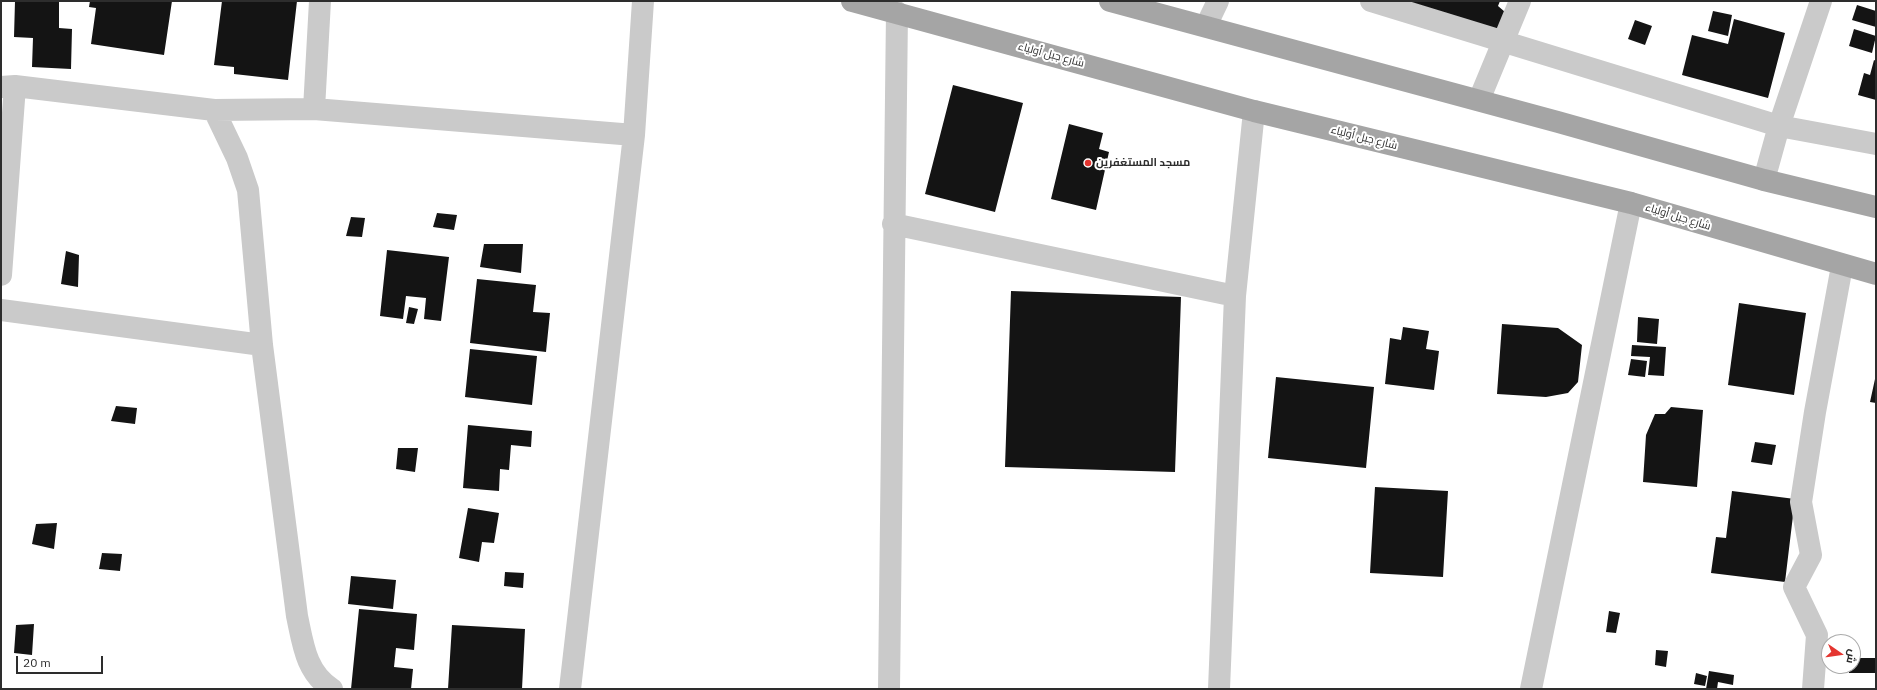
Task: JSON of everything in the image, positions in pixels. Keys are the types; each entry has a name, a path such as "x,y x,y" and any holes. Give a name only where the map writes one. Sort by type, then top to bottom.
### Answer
{"main road":[{"name":"شارع جبل أولياء","path":"852,1 897,12 1254,111 1631,203 1842,266 1876,274"},
{"path":"1110,1 1479,100 1764,180 1876,207"}],"street":[{"path":"314,109 320,1"},
{"path":"570,689 634,135 644,1"},
{"path":"1206,26 1218,1"},
{"path":"1371,1 1779,126 1876,144"},
{"path":"1479,100 1520,1"},
{"path":"1764,180 1779,126 1821,1"},
{"path":"889,689 893,224 897,12"},
{"path":"1,275 8,86 214,110 314,109 634,135"},
{"path":"214,110 237,158 248,190 262,345 297,616 306,658 315,675 332,689"},
{"path":"1219,689 1235,296 1254,111"},
{"path":"1531,689 1631,203"},
{"path":"893,224 1235,296"},
{"path":"1813,689 1817,635 1794,587 1811,555 1801,502 1815,412 1842,266"},
{"path":"1,310 262,345"}],"building":[{"path":"15,1 59,1 59,28 72,29 71,69 32,67 33,38 14,37"},
{"path":"90,1 172,1 164,55 91,44 96,8 89,7"},
{"path":"222,1 297,1 288,80 234,74 234,67 214,65"},
{"path":"1404,1 1500,1 1498,6 1505,12 1498,37"},
{"path":"1857,5 1876,11 1876,27 1852,20"},
{"path":"1713,11 1732,15 1728,36 1708,31"},
{"path":"1734,19 1785,33 1768,98 1682,75 1692,35 1728,44"},
{"path":"1635,20 1652,26 1645,45 1628,39"},
{"path":"1854,29 1876,36 1872,53 1849,46"},
{"path":"1874,60 1876,61 1876,100 1858,95 1864,73 1870,75"},
{"path":"953,85 1023,103 995,212 925,194"},
{"path":"1069,124 1103,133 1099,149 1109,152 1096,210 1051,199"},
{"path":"437,213 457,215 454,230 433,227"},
{"path":"351,217 365,218 362,237 346,236"},
{"path":"484,244 523,244 521,273 480,267"},
{"path":"387,250 449,257 441,321 424,319 426,298 406,296 403,319 380,316"},
{"path":"66,251 79,255 78,287 61,284"},
{"path":"477,279 536,285 533,312 550,313 546,352 470,343"},
{"path":"1011,291 1181,297 1175,472 1005,467"},
{"path":"1739,303 1806,313 1794,395 1728,385"},
{"path":"409,307 418,309 414,324 406,323"},
{"path":"1638,317 1659,319 1657,344 1637,342"},
{"path":"1502,324 1558,328 1582,345 1578,382 1568,393 1546,397 1497,394"},
{"path":"1403,327 1429,331 1426,349 1439,351 1434,390 1385,384 1390,338 1401,340"},
{"path":"1632,345 1666,347 1664,376 1648,375 1650,357 1631,356"},
{"path":"470,349 537,356 532,405 465,397"},
{"path":"1631,359 1647,361 1645,377 1628,375"},
{"path":"1276,377 1374,387 1366,468 1268,458"},
{"path":"1876,379 1876,403 1870,402"},
{"path":"116,406 137,408 135,424 111,421"},
{"path":"1671,407 1703,410 1697,487 1643,482 1646,435 1655,414 1665,414"},
{"path":"468,425 532,431 531,447 511,445 509,470 500,469 499,491 463,488"},
{"path":"1755,442 1776,445 1772,465 1751,462"},
{"path":"398,448 418,448 415,472 396,469"},
{"path":"1375,487 1448,491 1443,577 1370,573"},
{"path":"1732,491 1795,499 1785,582 1711,573 1716,537 1726,538"},
{"path":"468,508 499,513 494,543 482,542 479,562 459,558"},
{"path":"57,523 54,549 32,544 36,524"},
{"path":"102,553 122,554 120,571 99,569"},
{"path":"505,572 524,573 523,588 504,586"},
{"path":"351,576 396,580 393,609 348,604"},
{"path":"359,609 417,614 414,650 396,648 394,667 413,669 411,689 351,689"},
{"path":"1609,611 1620,613 1616,633 1606,632"},
{"path":"34,624 32,655 14,653 16,625"},
{"path":"452,625 525,629 522,689 448,689"},
{"path":"1656,650 1668,651 1666,667 1655,665"},
{"path":"1861,658 1876,658 1876,673 1861,673"},
{"path":"1709,671 1734,675 1733,685 1718,682 1717,689 1706,689"},
{"path":"1696,673 1707,676 1705,686 1694,684"}],"place":[{"name":"مسجد المستغفرين","path":"1088,163"}]}
